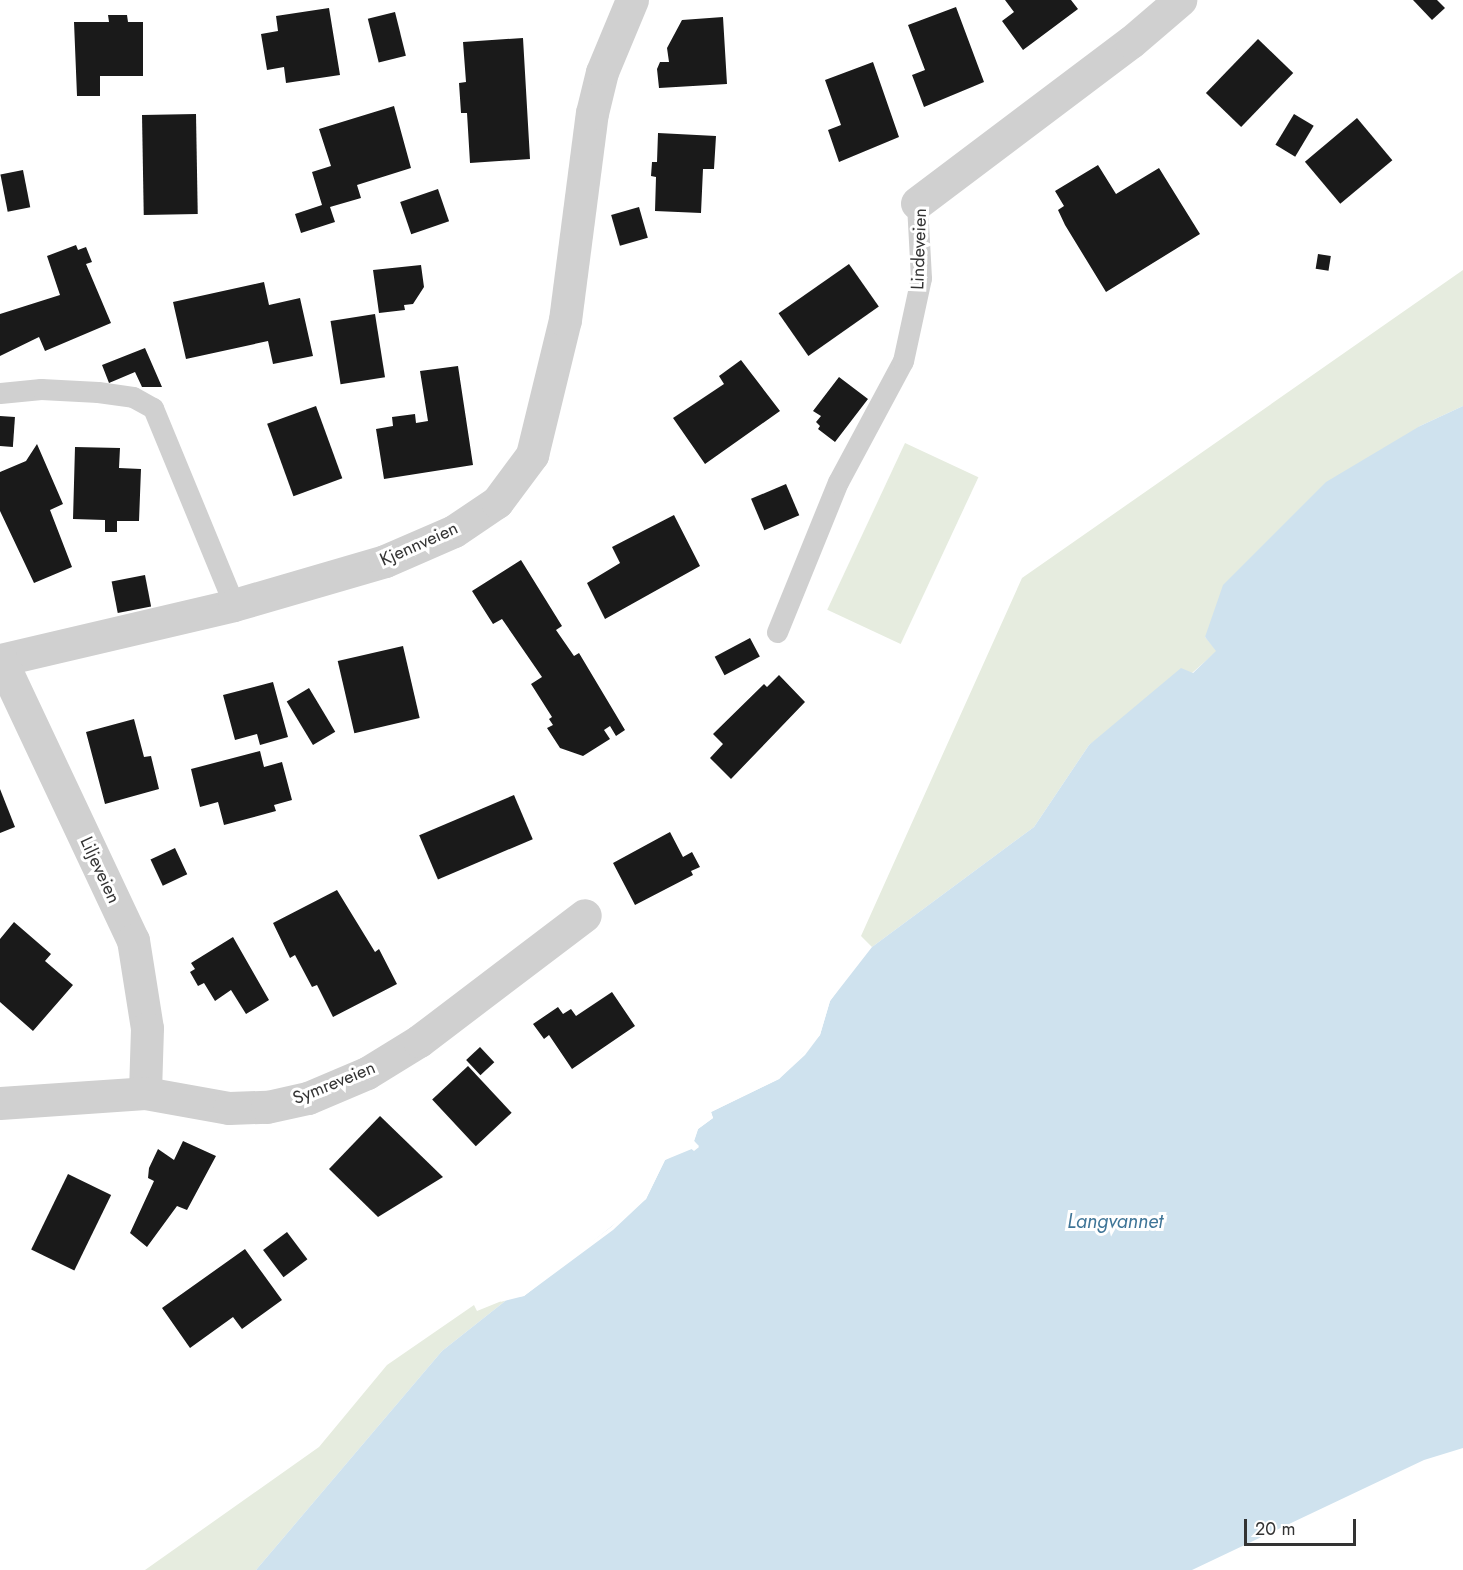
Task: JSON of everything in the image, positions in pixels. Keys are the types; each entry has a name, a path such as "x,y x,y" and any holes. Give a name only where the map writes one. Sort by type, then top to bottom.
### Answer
{"street":[{"name":"Kjennveien","path":"0,660 234,605 385,561 454,531 496,502 532,454 565,320 592,113 602,72 632,0"},
{"name":"Lindeveien","path":"918,202 1111,58 1180,0"},
{"name":"Liljeveien","path":"0,660 133,940 146,1018 145,1093"},
{"name":"Symreveien","path":"0,1103 145,1093 229,1108 267,1107 308,1098 368,1073 419,1041 585,915"}],"lane":[{"name":"Lindeveien","path":"777,632 838,482 903,361 921,278 918,202"},
{"path":"0,393 41,389 98,392 133,397 153,408 234,605"}],"shaded area":[{"path":"1463,270 1463,406 1420,426 1205,637 1217,651 1192,673 1089,745 1034,827 872,947 861,936 1022,578"},
{"path":"905,443 978,477 901,644 827,610"},
{"path":"509,1298 442,1351 256,1570 145,1570 319,1447 387,1365 474,1305 477,1311"}],"water":[{"name":"Langvannet","path":"1463,406 1463,1448 1424,1460 1192,1570 256,1570 442,1351 509,1298 524,1296 646,1199 665,1160 699,1146 694,1141 698,1129 713,1118 711,1112 779,1079 820,1035 830,1001 872,947 1034,827 1089,745 1181,668 1193,673 1216,651 1205,637 1223,585 1326,482 1420,426"}],"pier":[{"path":"870,945 830,1001 820,1035 805,1055 779,1079 711,1112 713,1118 698,1129 694,1141 699,1147 694,1151 689,1147 665,1160 646,1199 613,1230 524,1296 500,1302 508,1295 523,1293 611,1227 644,1197 663,1158 689,1144 695,1147 691,1141 695,1128 709,1117 709,1109 777,1077 803,1053 817,1034 828,999"}],"building":[{"path":"1005,0 1071,0 1078,9 1023,50 1002,21 1014,12"},
{"path":"1413,0 1437,0 1445,8 1432,20"},
{"path":"956,7 984,82 924,107 912,75 925,70 908,25"},
{"path":"329,8 340,75 286,83 284,67 267,70 261,34 278,31 276,16"},
{"path":"395,12 406,56 379,62 368,19"},
{"path":"108,15 127,15 128,22 143,22 143,76 100,76 100,96 77,96 74,22 109,22"},
{"path":"723,17 727,84 659,88 657,69 660,62 669,62 667,48 682,20"},
{"path":"523,38 530,159 470,163 467,113 461,113 459,83 466,82 463,42"},
{"path":"1258,39 1293,73 1241,127 1206,93"},
{"path":"873,62 899,137 839,162 828,130 841,125 825,80"},
{"path":"394,106 411,168 357,185 361,198 330,207 335,222 301,233 295,214 322,205 312,172 331,166 319,129"},
{"path":"196,114 198,214 144,215 142,115"},
{"path":"1294,114 1314,126 1295,157 1275,145"},
{"path":"1357,118 1392,160 1340,204 1305,162"},
{"path":"658,133 716,136 714,169 703,169 701,213 655,211 656,177 651,176 652,162 657,162"},
{"path":"1098,165 1116,194 1159,168 1200,234 1106,292 1065,225 1058,210 1064,206 1055,191"},
{"path":"23,170 30,207 8,212 0,174"},
{"path":"438,189 449,221 411,234 400,202"},
{"path":"639,207 648,238 620,246 611,215"},
{"path":"76,245 78,250 86,247 92,262 86,264 111,323 45,351 39,337 0,356 0,314 60,295 47,256"},
{"path":"1318,254 1331,256 1328,271 1316,269"},
{"path":"849,264 879,307 808,356 779,313"},
{"path":"421,265 424,287 413,304 404,305 405,310 379,313 373,270"},
{"path":"264,282 269,305 300,298 313,356 273,364 268,341 186,359 173,302"},
{"path":"375,314 385,377 341,384 331,321"},
{"path":"145,348 162,387 142,387 135,372 109,383 102,365"},
{"path":"741,360 780,411 705,464 673,418 724,384 719,376"},
{"path":"458,366 473,465 384,479 376,429 393,426 392,417 415,414 416,423 428,421 420,371"},
{"path":"839,377 868,399 835,442 818,429 820,426 816,422 821,416 813,411"},
{"path":"316,406 342,478 293,496 267,424"},
{"path":"0,416 15,417 13,447 0,446"},
{"path":"37,444 63,504 50,510 72,567 34,583 0,511 0,472 26,461"},
{"path":"75,447 120,448 119,468 141,469 139,521 117,521 117,532 105,532 105,520 73,519"},
{"path":"786,484 799,515 764,530 751,499"},
{"path":"674,515 700,566 605,619 587,583 620,563 612,547"},
{"path":"521,560 562,626 556,630 574,656 579,653 625,730 616,736 610,726 604,730 610,739 583,756 560,748 547,728 553,725 549,719 552,717 531,684 542,677 502,619 493,624 472,591"},
{"path":"145,575 151,606 118,613 112,581"},
{"path":"750,638 760,657 725,675 715,657"},
{"path":"403,646 420,718 354,733 338,661"},
{"path":"779,675 805,702 731,779 710,758 723,744 713,734 764,684 767,687"},
{"path":"273,682 288,737 260,745 257,734 235,740 223,695"},
{"path":"309,688 335,732 313,745 287,701"},
{"path":"134,719 144,757 151,756 159,789 105,804 86,732"},
{"path":"260,751 264,767 282,762 292,800 274,805 276,811 224,825 218,802 200,807 191,769"},
{"path":"0,789 15,827 0,833"},
{"path":"514,795 533,839 438,879 419,835"},
{"path":"670,832 683,857 692,852 700,867 691,871 693,875 635,905 613,863"},
{"path":"175,848 187,874 163,886 151,859"},
{"path":"337,890 375,952 379,949 397,984 333,1017 317,985 312,987 295,955 290,958 273,923"},
{"path":"14,922 51,954 45,961 73,985 33,1031 0,1002 0,939"},
{"path":"233,937 269,1000 246,1014 231,990 215,1001 204,983 198,986 190,972 195,969 191,963"},
{"path":"612,992 635,1026 572,1069 549,1035 544,1039 533,1024 558,1007 563,1014 571,1009 576,1016"},
{"path":"480,1047 494,1062 480,1075 466,1060"},
{"path":"468,1066 512,1113 476,1146 432,1099"},
{"path":"380,1116 443,1177 378,1217 329,1169"},
{"path":"183,1141 216,1156 187,1210 177,1206 147,1247 130,1233 154,1181 148,1178 149,1168 158,1149 174,1160"},
{"path":"68,1174 111,1195 74,1271 31,1249"},
{"path":"287,1232 307,1259 284,1277 263,1250"},
{"path":"245,1249 282,1300 242,1329 233,1317 190,1348 162,1308"}]}
